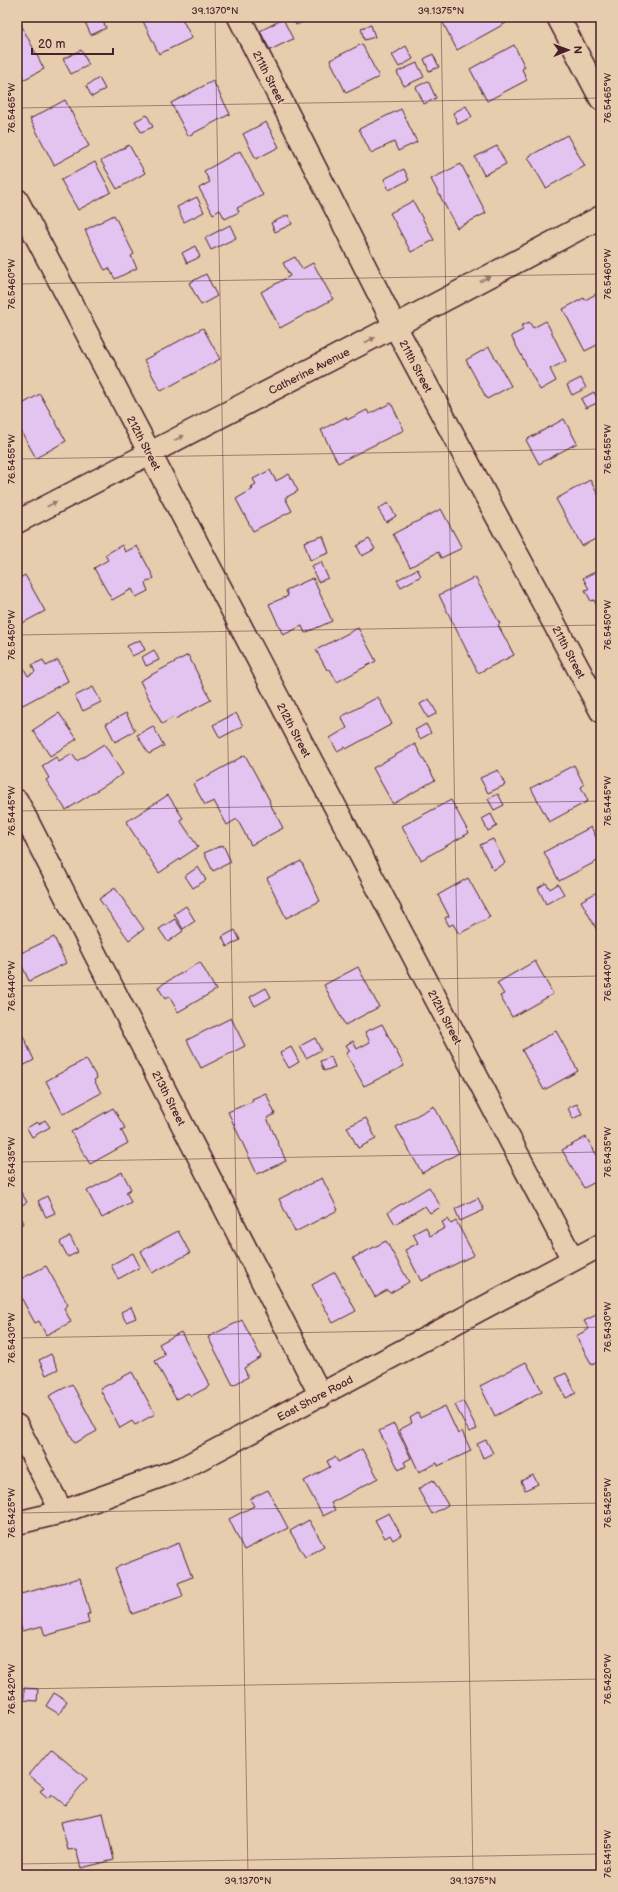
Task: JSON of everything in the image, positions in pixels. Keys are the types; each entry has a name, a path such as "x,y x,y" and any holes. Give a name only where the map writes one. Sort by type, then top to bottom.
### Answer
{"street":[{"name":"211th Street","path":"239,17 395,326 601,711"},
{"path":"558,17 601,99"},
{"name":"212th Street","path":"17,200 573,1260"},
{"name":"Catherine Avenue","path":"17,522 395,326 601,217"},
{"name":"213th Street","path":"17,801 321,1396"},
{"name":"East Shore Road","path":"17,1524 62,1512 183,1468 321,1396 601,1245"},
{"path":"17,1426 62,1512"}],"building":[{"path":"17,17 44,69 17,83"},
{"path":"96,17 101,17 106,28 91,35 85,22"},
{"path":"141,17 181,17 192,38 159,54"},
{"path":"293,17 313,17 296,25"},
{"path":"440,17 503,17 506,23 457,50"},
{"path":"283,19 293,39 270,50 260,31"},
{"path":"371,25 375,37 364,40 361,28"},
{"path":"362,44 379,77 346,93 330,60"},
{"path":"514,45 525,67 522,69 527,80 487,101 470,69"},
{"path":"406,46 413,59 399,67 392,55"},
{"path":"81,50 89,65 71,74 63,59"},
{"path":"433,54 439,67 429,71 424,59"},
{"path":"417,63 424,77 404,86 397,72"},
{"path":"99,78 105,89 92,97 86,86"},
{"path":"213,81 230,114 188,136 171,103"},
{"path":"428,81 436,98 424,104 416,87"},
{"path":"65,100 89,146 54,165 30,119"},
{"path":"466,106 472,117 458,124 453,113"},
{"path":"401,109 417,142 398,151 394,142 371,153 359,129"},
{"path":"147,115 153,127 141,132 135,121"},
{"path":"266,122 279,147 256,159 243,134"},
{"path":"567,135 585,166 546,188 528,157"},
{"path":"129,145 145,173 117,189 101,161"},
{"path":"497,146 506,164 484,175 475,157"},
{"path":"240,151 263,195 237,208 239,212 225,219 220,210 213,214 199,188 210,182 204,171"},
{"path":"95,162 111,192 78,210 61,180"},
{"path":"461,164 486,213 457,228 431,179"},
{"path":"404,169 409,180 389,190 384,179"},
{"path":"197,197 204,212 184,222 177,207"},
{"path":"413,201 434,240 411,252 390,213"},
{"path":"114,215 134,254 131,256 137,268 115,279 109,268 104,269 85,230"},
{"path":"288,215 292,224 275,232 271,223"},
{"path":"230,225 236,238 211,250 205,238"},
{"path":"195,246 200,257 187,263 182,253"},
{"path":"295,257 302,269 313,263 333,299 280,328 261,292 290,276 283,263"},
{"path":"206,274 217,296 201,305 189,283"},
{"path":"598,293 601,299 601,343 585,351 563,309 584,298 585,300"},
{"path":"546,321 566,361 550,369 556,381 540,390 511,336 523,330 521,326 529,322 533,328"},
{"path":"203,328 220,359 161,391 144,360"},
{"path":"489,347 511,386 487,399 466,360"},
{"path":"581,378 586,388 572,395 567,385"},
{"path":"594,392 599,402 586,408 581,399"},
{"path":"40,394 66,441 36,458 17,424 17,407"},
{"path":"391,403 404,430 338,463 321,430 346,417 347,420 367,410 369,414"},
{"path":"564,419 577,443 539,464 526,440"},
{"path":"270,470 276,481 289,474 298,491 285,498 292,511 253,531 236,499 253,489 251,487 256,484 253,479"},
{"path":"590,480 601,500 601,536 582,546 556,499"},
{"path":"388,503 396,516 386,522 378,509"},
{"path":"441,509 462,548 441,558 438,552 410,567 393,534"},
{"path":"323,536 329,553 310,560 304,542"},
{"path":"369,539 375,549 362,556 357,546"},
{"path":"122,545 125,552 137,546 154,578 145,583 148,591 136,597 132,589 112,600 94,568 108,560 105,555"},
{"path":"321,562 328,578 318,582 311,566"},
{"path":"417,569 421,576 401,587 397,580"},
{"path":"601,569 601,609 599,610 594,600 591,601 585,590 589,589 583,578"},
{"path":"25,575 45,611 17,626 17,580"},
{"path":"475,577 500,624 498,625 514,655 478,673 439,595"},
{"path":"313,578 332,621 305,633 302,626 283,635 269,604 288,596 286,590"},
{"path":"358,628 376,661 337,682 330,669 327,670 316,650"},
{"path":"140,640 145,650 132,656 127,646"},
{"path":"154,650 159,660 146,666 142,657"},
{"path":"188,655 211,700 175,719 173,717 162,724 140,681"},
{"path":"43,660 46,666 58,660 68,681 17,708 17,665 21,663 28,676 35,672 32,665"},
{"path":"93,687 101,702 83,711 75,696"},
{"path":"378,697 392,724 346,749 345,747 337,751 330,738 347,728 341,717"},
{"path":"429,699 437,713 428,718 420,704"},
{"path":"59,713 77,739 50,756 33,730"},
{"path":"126,713 135,731 115,742 106,724"},
{"path":"236,713 243,726 220,738 213,725"},
{"path":"426,724 431,733 420,739 415,730"},
{"path":"153,726 164,746 149,754 137,735"},
{"path":"104,744 123,774 66,810 46,780 49,778 42,766 56,757 59,762 72,754 77,761"},
{"path":"415,744 435,780 393,804 373,768"},
{"path":"245,755 283,828 251,845 237,819 227,825 214,801 205,805 193,784"},
{"path":"574,765 584,785 581,787 588,801 549,822 531,788"},
{"path":"498,770 505,785 488,793 480,778"},
{"path":"498,794 504,805 494,810 488,799"},
{"path":"168,795 183,818 180,820 198,847 159,873 126,822"},
{"path":"451,800 469,833 421,860 402,826"},
{"path":"491,814 497,826 488,831 482,819"},
{"path":"591,827 601,847 601,859 559,881 544,852"},
{"path":"493,839 505,863 493,870 480,845"},
{"path":"223,845 231,862 213,871 204,853"},
{"path":"301,861 320,901 286,918 267,878"},
{"path":"198,867 206,880 193,888 185,876"},
{"path":"468,878 490,917 459,934 453,924 449,926 445,918 449,916 438,895"},
{"path":"546,883 550,889 558,884 564,894 546,904 538,888"},
{"path":"115,888 144,929 129,940 99,899"},
{"path":"601,890 601,930 598,932 581,901"},
{"path":"186,906 195,921 183,929 174,914"},
{"path":"175,919 183,931 168,942 159,929"},
{"path":"235,930 240,940 227,947 222,937"},
{"path":"54,937 66,963 29,981 17,955"},
{"path":"535,961 553,994 512,1017 500,996 504,994 497,983"},
{"path":"200,962 216,990 178,1012 169,996 165,999 158,987"},
{"path":"358,967 379,1007 345,1025 324,985"},
{"path":"266,988 271,997 255,1006 250,997"},
{"path":"231,1018 245,1046 201,1068 187,1040"},
{"path":"17,1023 34,1060 19,1068 17,1064"},
{"path":"382,1024 404,1066 364,1086 346,1053 350,1051 346,1045 353,1041 357,1049 370,1042 365,1032"},
{"path":"556,1031 578,1071 544,1090 522,1050"},
{"path":"315,1038 321,1050 306,1058 300,1046"},
{"path":"291,1047 299,1062 289,1068 280,1053"},
{"path":"331,1057 335,1067 324,1071 320,1061"},
{"path":"86,1059 97,1078 94,1080 101,1093 63,1114 46,1081"},
{"path":"266,1093 275,1114 267,1118 286,1161 257,1174 228,1112 253,1101 252,1099"},
{"path":"577,1104 582,1114 573,1119 568,1108"},
{"path":"434,1106 459,1153 422,1173 396,1127"},
{"path":"113,1108 125,1128 121,1130 128,1143 90,1164 71,1132"},
{"path":"366,1118 376,1139 358,1148 347,1127"},
{"path":"45,1120 50,1127 32,1137 27,1128 37,1122 39,1124"},
{"path":"586,1137 601,1162 601,1179 584,1188 562,1150"},
{"path":"122,1172 131,1189 126,1192 131,1202 102,1218 87,1191"},
{"path":"322,1178 338,1210 295,1232 279,1199"},
{"path":"17,1186 27,1202 17,1208"},
{"path":"429,1187 441,1207 430,1213 425,1206 395,1224 388,1212"},
{"path":"47,1196 55,1213 46,1217 38,1201"},
{"path":"478,1198 484,1210 460,1221 455,1209"},
{"path":"17,1210 24,1223 17,1227"},
{"path":"448,1219 451,1224 456,1221 474,1255 421,1281 405,1250 418,1243 413,1234 426,1227 430,1236 445,1228 442,1222"},
{"path":"178,1231 190,1253 152,1273 141,1251"},
{"path":"70,1236 78,1252 68,1257 60,1242"},
{"path":"386,1241 409,1282 390,1293 387,1290 375,1297 353,1258"},
{"path":"133,1253 140,1267 118,1279 111,1265"},
{"path":"46,1266 68,1305 64,1308 71,1322 46,1335 39,1321 35,1323 17,1290 17,1281"},
{"path":"335,1272 356,1311 333,1323 312,1285"},
{"path":"131,1307 136,1318 126,1322 121,1312"},
{"path":"596,1315 601,1322 601,1360 592,1365 576,1336 589,1329 584,1321"},
{"path":"242,1320 261,1357 244,1368 248,1377 233,1385 208,1337"},
{"path":"181,1332 210,1386 191,1396 188,1393 176,1399 155,1361 165,1355 159,1344"},
{"path":"51,1354 58,1369 46,1375 39,1360"},
{"path":"526,1362 542,1391 495,1416 480,1386"},
{"path":"132,1372 155,1414 135,1425 132,1421 120,1428 100,1389"},
{"path":"566,1373 576,1393 566,1398 556,1378"},
{"path":"72,1384 97,1431 75,1443 49,1396"},
{"path":"463,1401 477,1429 469,1432 455,1405"},
{"path":"445,1406 458,1434 462,1431 471,1451 438,1466 437,1463 419,1472 399,1430 412,1423 410,1418 418,1413 420,1418"},
{"path":"394,1424 411,1458 404,1462 406,1466 399,1470 379,1431"},
{"path":"486,1440 493,1453 483,1458 477,1444"},
{"path":"362,1449 378,1478 331,1503 335,1510 323,1516 304,1481 330,1467 327,1461 335,1457 338,1462"},
{"path":"533,1475 538,1484 525,1490 521,1481"},
{"path":"433,1480 448,1505 432,1514 418,1489"},
{"path":"268,1490 288,1528 244,1550 229,1519 254,1506 250,1499"},
{"path":"389,1513 401,1535 393,1540 390,1535 385,1538 375,1520"},
{"path":"309,1520 324,1546 305,1557 290,1531"},
{"path":"179,1543 192,1577 178,1583 183,1596 132,1614 115,1568"},
{"path":"80,1578 90,1614 87,1614 89,1623 45,1636 42,1626 22,1631 17,1612 17,1595"},
{"path":"24,1688 38,1689 37,1701 24,1700"},
{"path":"54,1693 67,1701 59,1714 46,1706"},
{"path":"51,1749 87,1779 65,1805 51,1794 48,1798 40,1791 44,1787 29,1775"},
{"path":"103,1813 114,1860 81,1868 76,1849 68,1850 61,1822"}]}
